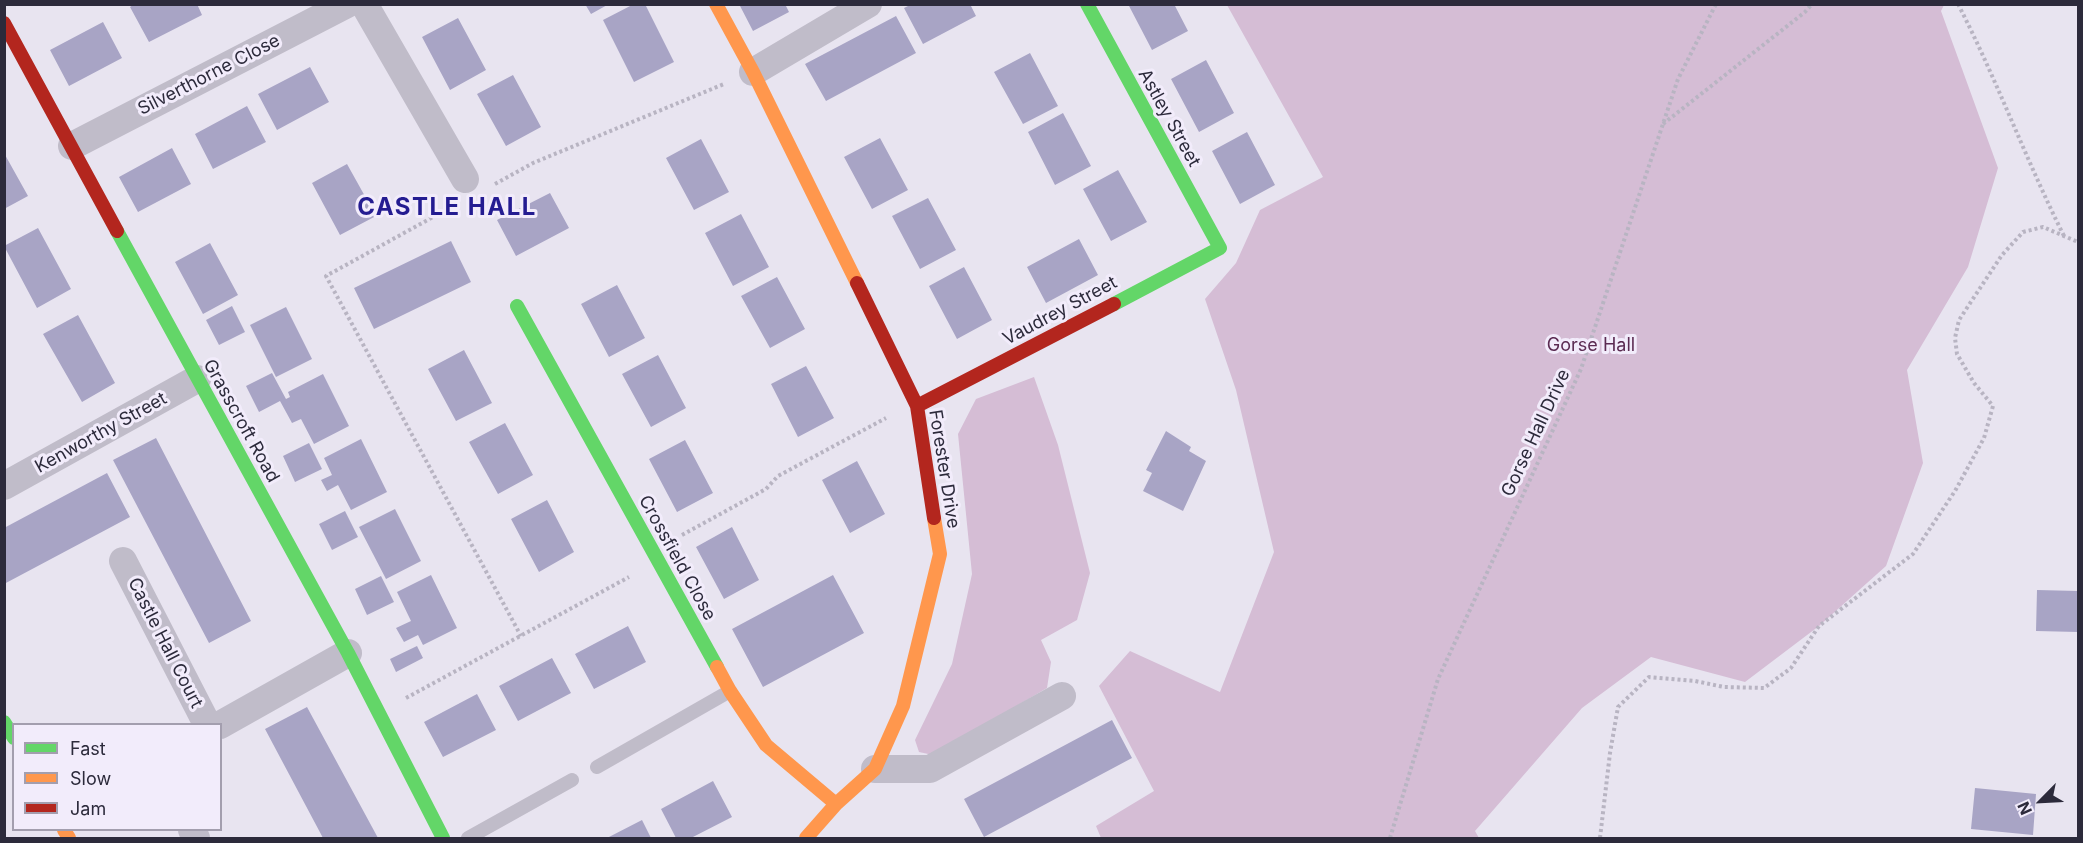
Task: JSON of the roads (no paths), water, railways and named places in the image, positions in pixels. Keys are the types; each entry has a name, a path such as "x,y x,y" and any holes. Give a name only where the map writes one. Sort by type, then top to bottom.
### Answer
{"street":[{"name":"Silverthorne Close","path":"72,146 346,4"},
{"path":"364,4 469,187"},
{"name":"Forester Drive","path":"716,4 753,72 916,404 940,554 903,706 875,769 836,804 806,838"},
{"path":"753,72 868,4"},
{"name":"Astley Street","path":"1086,4 1220,248"},
{"name":"Grasscroft Road","path":"4,22 348,653 443,838"},
{"name":"Vaudrey Street","path":"916,404 1220,248"},
{"name":"Crossfield Close","path":"517,306 730,692 766,745 836,804"},
{"name":"Kenworthy Street","path":"4,486 197,379"},
{"name":"Castle Hall Court","path":"123,561 206,723"},
{"name":"Castle Hall Court","path":"222,724 348,653"},
{"path":"875,769 930,769 1062,696"},
{"path":"4,722 12,735"}],"lane":[{"path":"597,767 730,692"},
{"path":"468,838 572,780"}],"district":[{"name":"CASTLE HALL","path":"447,208"}],"park label":[{"name":"Gorse Hall","path":"1591,346"}]}
